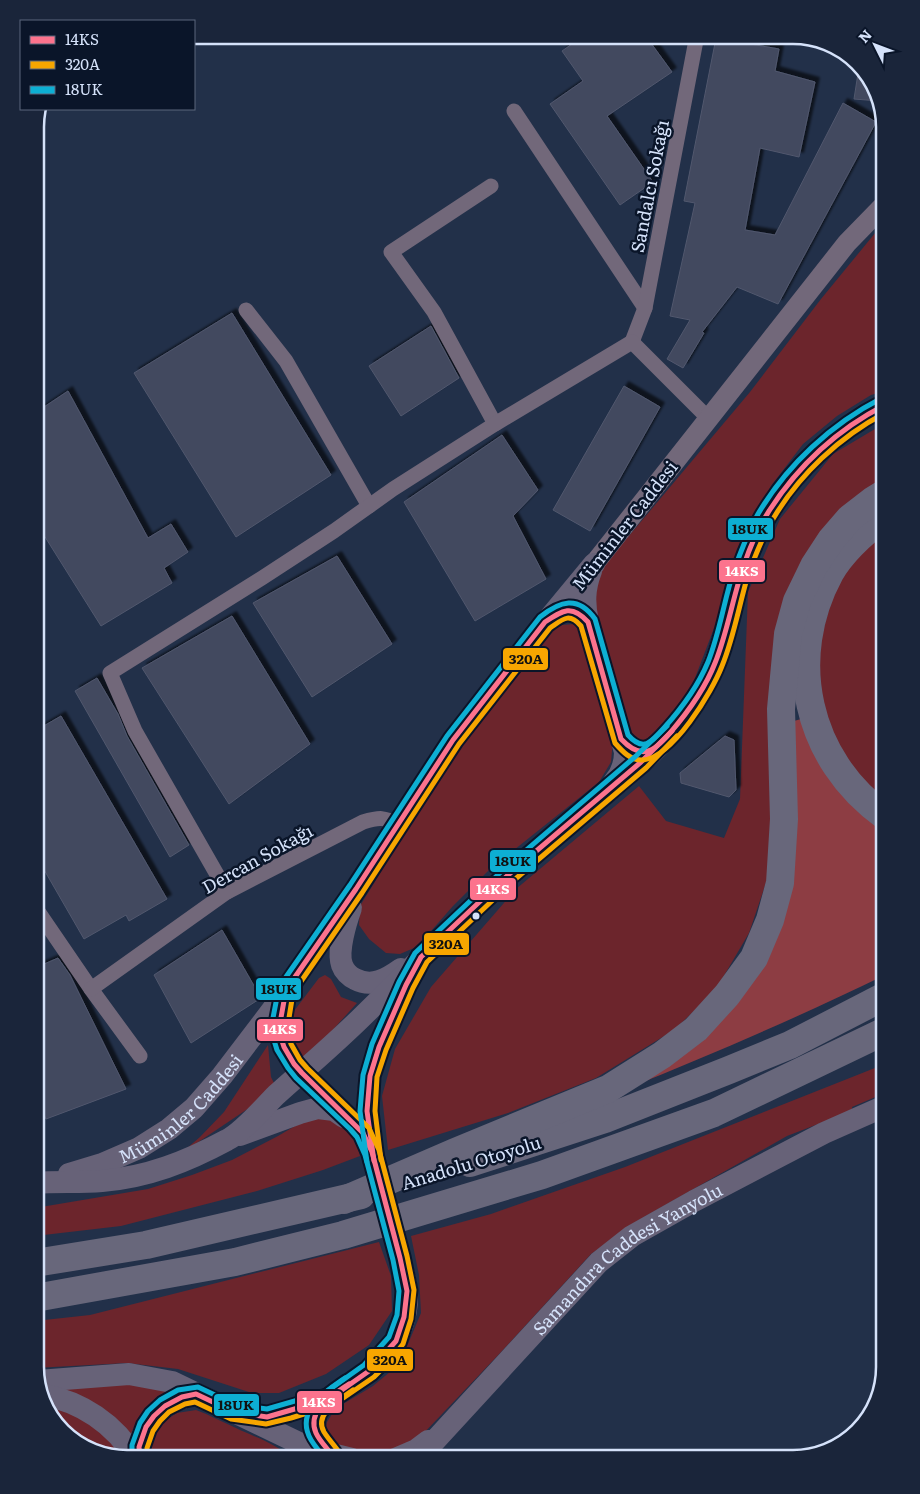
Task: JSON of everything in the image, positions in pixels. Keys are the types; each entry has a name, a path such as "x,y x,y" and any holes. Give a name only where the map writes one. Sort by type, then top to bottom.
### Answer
{"highway":[{"path":"344,1200 455,1152 608,1090 662,1055 696,1029 726,995 754,958 770,920 780,883 784,819 781,709 788,634 797,601 814,566 831,540 850,518 876,499"},
{"path":"876,523 866,530 844,554 824,585 813,616 808,638 807,681 811,709 816,726 829,753 852,788 876,810"},
{"name":"Anadolu Otoyolu","path":"44,1261 146,1245 344,1200 475,1162 605,1119 790,1045 876,1001"},
{"name":"Anadolu Otoyolu","path":"44,1296 235,1262 343,1235 542,1175 714,1113 876,1035"},
{"path":"714,1113 876,1050"}],"main road":[{"path":"232,1138 364,1016 421,957 508,875 650,754 682,720 709,677 719,654 747,554 769,511 794,478 830,442 850,425 876,410"},
{"path":"594,564 587,581 585,606 625,752 625,763 620,776 606,793"},
{"name":"Müminler Caddesi","path":"44,1182 102,1164 139,1148 169,1129 194,1108 222,1076 273,1009 399,825 453,740 545,622 594,564"},
{"path":"545,622 560,611 570,609 583,616 588,622"},
{"path":"621,739 630,748 639,752 648,750 665,738"},
{"path":"356,889 342,938 342,965 350,976 368,984 380,981 421,957"},
{"path":"333,1450 315,1430 314,1419 319,1407 368,1371 382,1358 396,1341 404,1317 407,1291 372,1152 366,1111 370,1076 379,1047 406,985 421,957"},
{"path":"286,990 280,1023 280,1035 284,1047 302,1073 355,1124 363,1134 372,1152"},
{"path":"44,1183 101,1181 149,1174 177,1165 232,1138 318,1108 334,1110 355,1124"},
{"path":"824,1133 876,1110"},
{"path":"824,1133 876,1113"},
{"name":"Samandıra Caddesi Yanyolu","path":"458,1417 599,1262 632,1236 694,1201 824,1133"},
{"path":"45,1380 129,1374 172,1382 315,1450"},
{"path":"139,1450 140,1442 146,1427 154,1416 165,1406 182,1397 196,1394"},
{"path":"48,1395 60,1397 99,1418 115,1432 129,1450"},
{"path":"234,1412 267,1417 329,1399"},
{"path":"416,1450 458,1417"},
{"path":"427,1450 458,1417"},
{"path":"268,1428 292,1450"}],"street":[{"name":"Sandalcı Sokağı","path":"632,342 644,308 695,44"},
{"path":"514,111 644,308"},
{"path":"491,186 391,252 434,312 495,424"},
{"name":"Müminler Caddesi","path":"594,564 847,243 876,213"},
{"path":"246,310 286,361 369,506"},
{"path":"227,892 135,731 110,673 262,578 393,489 495,424 632,342 708,418"},
{"name":"Dercan Sokağı","path":"91,989 227,892 363,822 375,818 386,818 399,825"},
{"path":"44,919 91,989 140,1056"}],"shaded area":[{"path":"876,232 876,394 837,416 803,444 771,486 737,549 716,623 690,691 659,734 646,743 633,739 598,619 591,581 750,392 821,299"},
{"path":"876,428 876,489 813,544 772,865 749,933 715,991 674,1030 596,1078 508,1113 388,1150 382,1096 395,1049 431,987 516,889 639,786 666,821 724,838 740,799 748,592 780,519 833,454"},
{"path":"876,535 876,796 856,778 825,726 814,661 839,575"},
{"path":"574,624 586,634 613,740 611,762 599,782 490,869 414,948 400,954 386,953 369,939 359,925 360,906 458,746 548,633 561,625"},
{"path":"805,718 876,814 876,979 758,1034 628,1088 763,959 790,722"},
{"path":"325,975 331,979 341,997 357,1003 302,1064 288,1046 291,1015 319,978"},
{"path":"268,1045 271,1077 274,1083 249,1108 179,1155 224,1112"},
{"path":"876,1068 876,1097 852,1107 852,1111 787,1136 644,1217 591,1254 422,1435 393,1450 352,1450 342,1447 330,1439 325,1429 332,1414 343,1404 373,1386 391,1371 408,1344 421,1313 419,1275 411,1236 491,1214 625,1167"},
{"path":"324,1116 337,1123 352,1136 360,1156 257,1191 121,1226 44,1235 44,1206 148,1189 192,1175 232,1160 307,1119"},
{"path":"379,1242 391,1276 392,1311 369,1345 326,1374 279,1393 252,1393 178,1369 127,1363 44,1368 44,1320 90,1315"},
{"path":"129,1382 172,1390 149,1405 144,1411 135,1425 133,1444 63,1392 66,1385"},
{"path":"54,1407 94,1422 117,1450 90,1442 72,1430"},
{"path":"196,1410 281,1450 151,1450 154,1435 164,1421 177,1413"}],"building":[{"path":"572,44 652,44 672,72 607,116 653,182 620,205 550,104 583,81 562,51"},
{"path":"715,44 750,44 779,49 775,71 815,82 799,157 760,148 745,230 775,235 843,103 876,122 778,304 737,287 702,332 704,333 683,368 667,359 690,320 670,316 695,203 684,201"},
{"path":"858,75 868,90 871,100 854,99"},
{"path":"232,313 331,475 236,537 134,373"},
{"path":"431,326 459,378 401,416 369,366"},
{"path":"624,386 660,407 590,531 553,510"},
{"path":"68,391 148,538 171,524 188,552 164,568 172,583 101,626 44,535 44,407"},
{"path":"502,435 538,490 513,516 546,579 475,621 404,502"},
{"path":"337,556 392,644 312,697 253,603"},
{"path":"232,616 310,744 229,804 142,668"},
{"path":"97,678 118,714 127,736 189,845 170,857 75,691"},
{"path":"61,716 167,899 129,921 126,915 84,939 44,870 44,726"},
{"path":"725,736 734,740 736,790 729,797 681,783 680,773"},
{"path":"222,930 261,998 191,1043 154,975"},
{"path":"58,958 70,975 126,1089 46,1119 44,1115 44,964"}],"transit line":[{"name":"18UK","path":"132,1450 140,1423 148,1411 160,1400 178,1390 198,1387 236,1405 267,1409 326,1392 364,1365 389,1337 397,1315 399,1291 393,1260 365,1155 357,1137 350,1129 296,1078 288,1068 277,1050 273,1037 272,1023 279,987 350,885 447,736 540,617 555,607 569,603 582,606 595,619 628,735 638,743 647,744 651,741 683,705 704,671 716,639 734,570 758,514 782,479 812,447 845,420 876,401"},
{"name":"14KS","path":"139,1450 146,1427 154,1416 165,1406 182,1397 196,1394 234,1412 267,1417 329,1399 369,1371 396,1341 404,1317 407,1291 372,1152 363,1133 294,1064 284,1047 280,1035 280,1023 286,990 356,889 453,740 545,622 557,614 572,611 582,616 588,622 621,739 628,746 641,752 658,745 690,708 711,673 720,651 747,555 769,511 793,479 820,450 851,425 876,410"},
{"name":"320A","path":"147,1450 153,1431 160,1421 169,1412 185,1404 195,1402 231,1419 266,1424 333,1405 374,1377 403,1344 411,1319 414,1290 379,1150 369,1128 300,1060 291,1044 288,1024 293,993 362,893 459,744 550,628 569,618 581,626 615,743 627,755 639,760 655,756 667,748 690,722 717,677 730,644 753,561 765,533 783,503 808,472 836,445 876,418"},
{"name":"18UK","path":"367,1162 360,1111 363,1075 372,1044 399,982 415,953 503,870 636,756 667,726"},
{"name":"14KS","path":"374,1161 367,1111 370,1076 379,1047 406,985 421,957 508,875 641,762 672,731"},
{"name":"320A","path":"381,1160 375,1111 377,1077 386,1050 413,988 427,962 513,881 646,768 677,736"},
{"name":"18UK","path":"319,1450 309,1436 306,1426 307,1417 315,1402 345,1378"},
{"name":"14KS","path":"328,1450 316,1433 315,1417 318,1410 329,1398 349,1384"},
{"name":"320A","path":"337,1450 324,1432 322,1419 330,1407 353,1390"}]}
